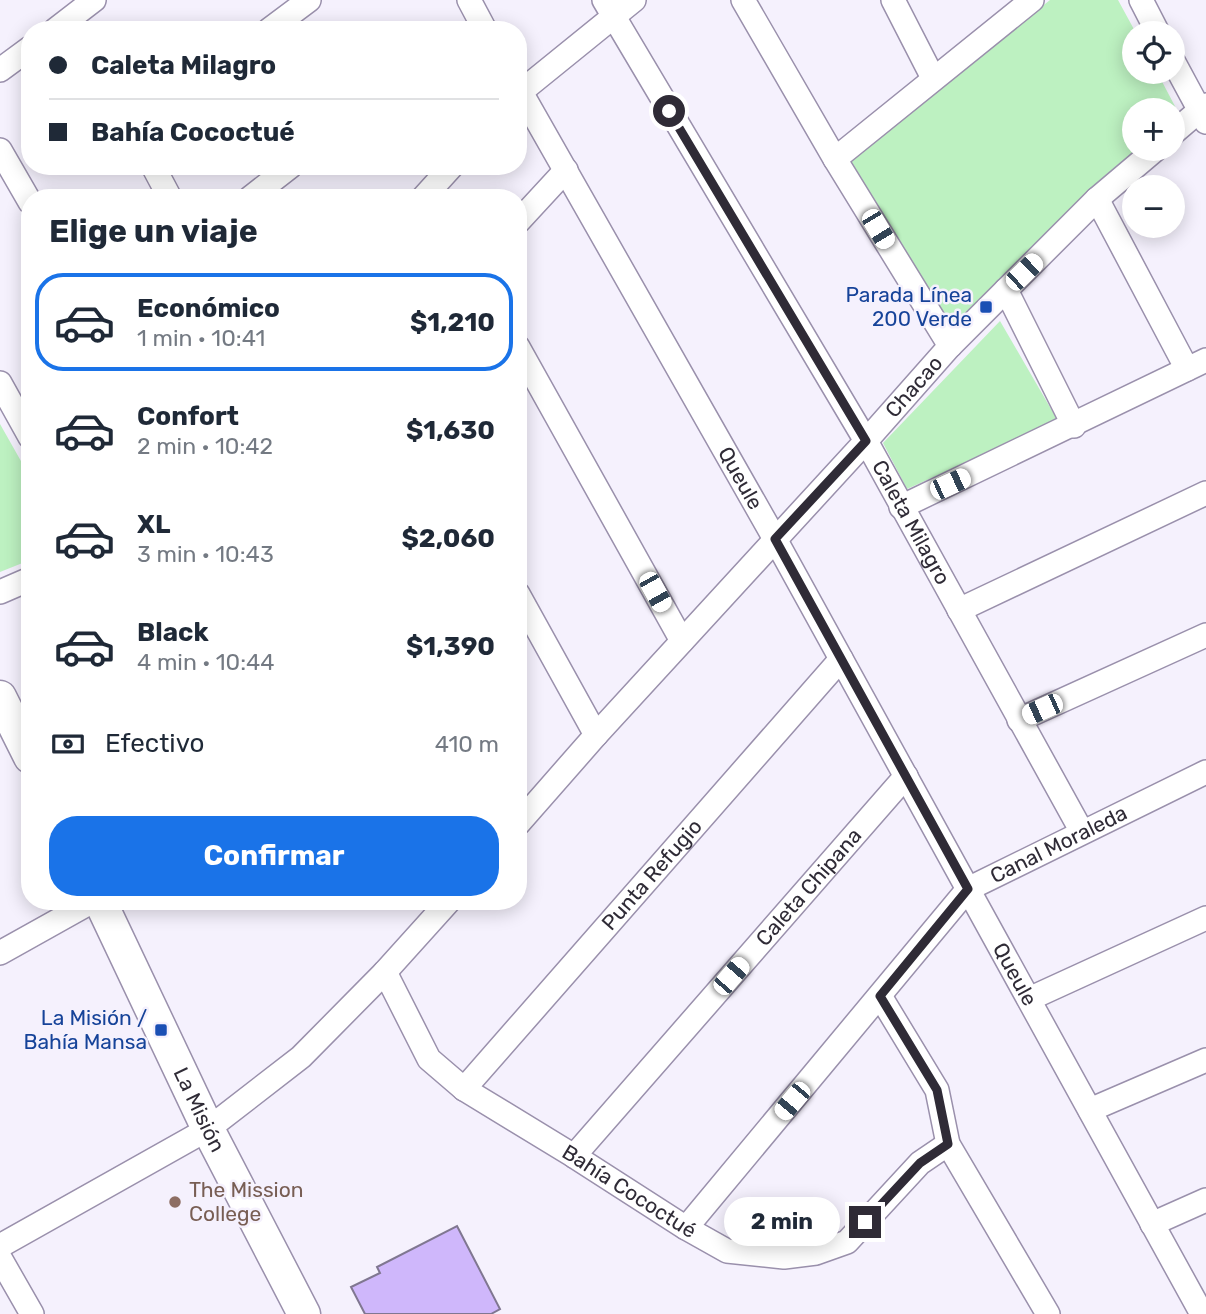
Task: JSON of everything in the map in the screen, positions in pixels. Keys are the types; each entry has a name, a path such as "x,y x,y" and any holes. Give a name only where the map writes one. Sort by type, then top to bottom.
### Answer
{"street":[{"path":"71,21 94,0"},
{"path":"282,21 309,0"},
{"path":"469,0 476,21"},
{"path":"527,84 609,8 634,0"},
{"path":"743,0 835,159 950,346"},
{"path":"893,0 933,78"},
{"path":"835,159 1032,0"},
{"path":"1140,0 1151,21"},
{"name":"Caleta Milagro","path":"609,8 866,441 1082,832"},
{"path":"0,70 21,55"},
{"path":"1185,81 1204,112 1185,125"},
{"name":"Queule","path":"527,104 775,539 1202,1314"},
{"path":"0,150 22,189"},
{"name":"Chacao","path":"527,814 950,346 1097,199 1142,161"},
{"path":"527,212 566,170"},
{"path":"262,189 279,175"},
{"path":"431,189 444,175"},
{"path":"901,507 1074,426 1196,364 1097,199"},
{"path":"1006,290 1074,426"},
{"path":"527,363 682,640"},
{"path":"0,383 21,421"},
{"path":"959,610 1206,493"},
{"path":"0,592 21,583"},
{"path":"527,610 596,735"},
{"path":"1019,720 1206,635"},
{"name":"Punta Refugio","path":"464,1089 841,659"},
{"path":"0,696 21,739"},
{"name":"Canal Moraleda","path":"685,1228 968,889 1206,772"},
{"name":"Caleta Chipana","path":"574,1156 906,776"},
{"path":"0,953 77,910"},
{"name":"La Misión","path":"104,910 208,1129 304,1314"},
{"path":"0,1246 208,1129 301,1057 441,910"},
{"path":"1029,999 1206,918"},
{"name":"Bahía Cococtué","path":"384,972 429,1059 464,1089 685,1228 727,1251 784,1256 816,1253 846,1242 920,1163 948,1144"},
{"path":"880,996 937,1090 948,1144 1048,1314"},
{"path":"1090,1110 1206,1060"},
{"path":"1152,1224 1206,1200"},
{"path":"4,1273 32,1314"}],"green space":[{"path":"1050,0 1118,0 1129,21 1122,21 1122,84 1163,84 1171,98 1122,98 1122,161 1127,161 952,328 850,161"},
{"path":"1000,321 1058,421 907,489 883,443"},
{"path":"0,424 21,461 21,564 0,572"}],"building":[{"path":"457,1226 500,1309 491,1314 365,1314 351,1287 380,1273 377,1267"}],"place":[{"name":"Parada Línea 200 Verde","path":"986,307"},
{"name":"La Misión / Bahía Mansa","path":"161,1030"},
{"name":"The Mission College","path":"175,1202"}],"route":[{"path":"669,111 866,441 775,539 968,889 880,996 937,1090 948,1144 920,1163 865,1222"}]}
